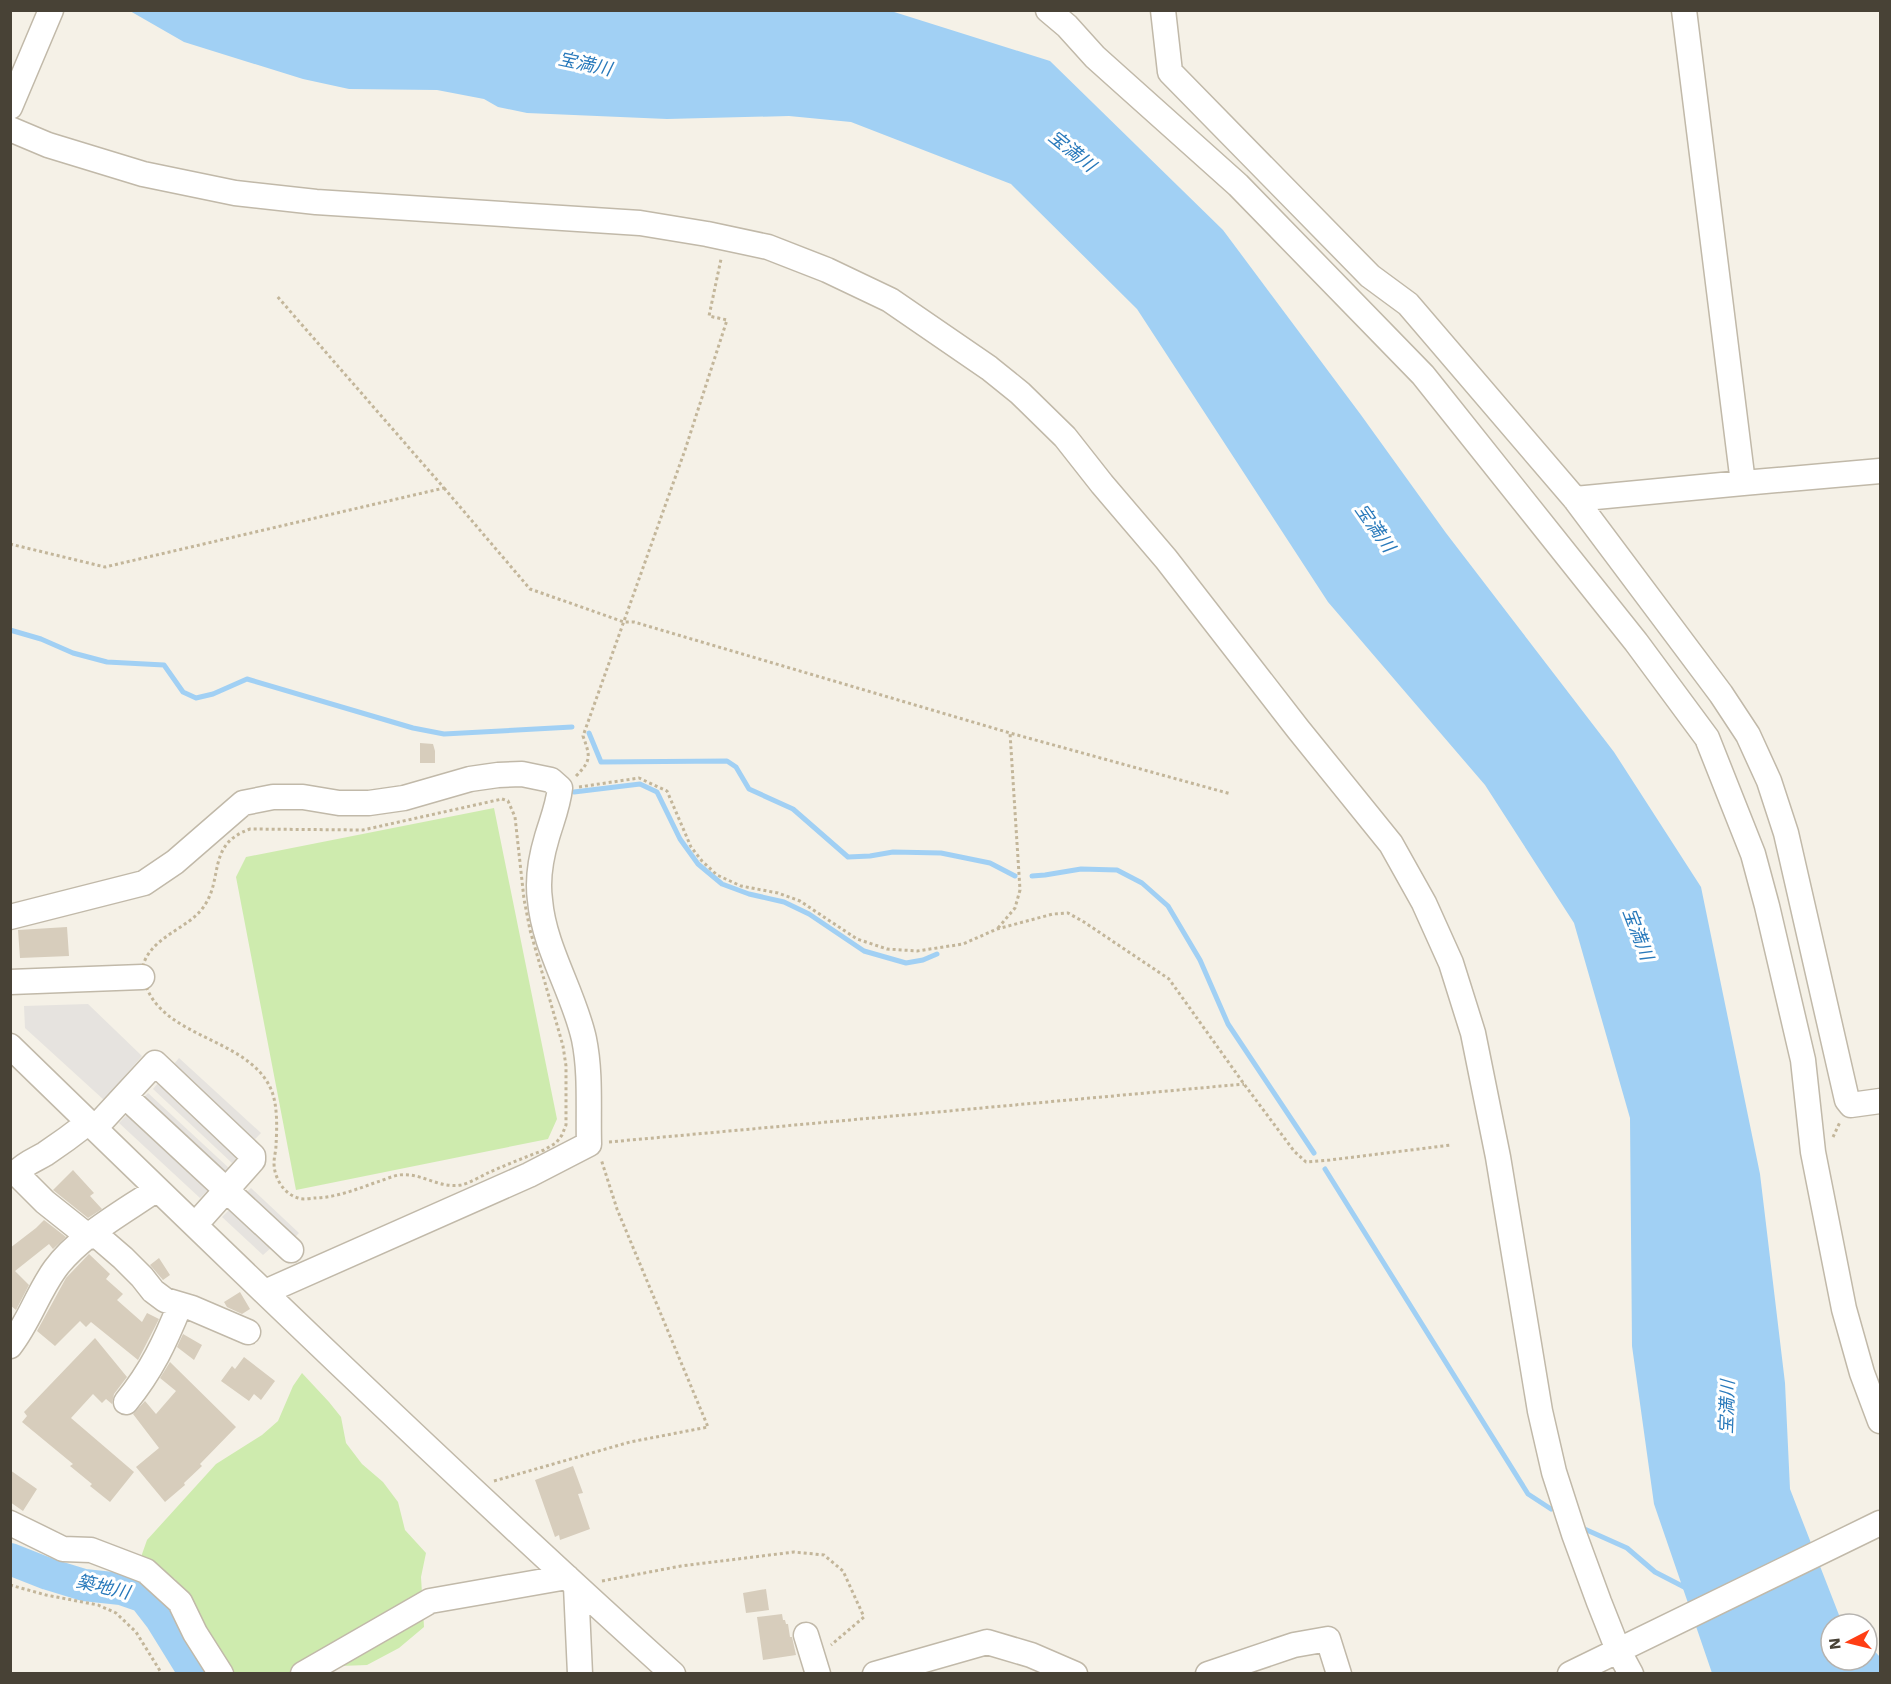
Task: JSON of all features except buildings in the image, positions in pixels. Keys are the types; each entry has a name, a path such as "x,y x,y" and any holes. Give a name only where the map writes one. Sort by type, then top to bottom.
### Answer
{"street":[{"path":"10,107 51,10"},
{"path":"1048,10 1067,26 1095,57 1238,185 1423,375 1636,642 1707,738 1753,854 1767,906 1803,1060 1813,1152 1844,1309 1862,1373 1881,1420"},
{"path":"1163,10 1170,72 1370,276 1408,304 1575,499 1721,694 1748,735 1769,781 1786,833 1847,1100 1851,1105 1881,1101"},
{"path":"1684,10 1743,483"},
{"path":"10,129 48,145 143,174 235,193 316,202 640,223 768,247 828,270 890,300 989,368 1020,393 1065,437 1166,559 1305,738 1391,844 1424,903 1451,963 1473,1033 1498,1157 1539,1412 1554,1472 1574,1534 1623,1647 1630,1674"},
{"path":"1575,499 1881,471"},
{"path":"10,917 144,883 175,862 243,803 273,797 303,797 339,803 369,803 404,798 479,778 522,774 555,784 559,800 546,838 541,863 540,900 545,929 584,1038 592,1144 265,1292"},
{"path":"10,982 142,976"},
{"path":"10,1046 265,1292 572,1582 673,1674"},
{"path":"195,1225 253,1160 253,1156 155,1063 125,1096 92,1125 23,1165 16,1173 45,1202 91,1235 142,1277 153,1291 165,1300 248,1332"},
{"path":"125,1096 291,1250"},
{"path":"10,1346 22,1331 41,1292 56,1268 91,1235 157,1189"},
{"path":"126,1402 145,1379 167,1338 180,1305"},
{"path":"10,1523 63,1549 91,1550 146,1571 180,1602 195,1633 220,1674"},
{"path":"1570,1674 1881,1523"},
{"path":"303,1674 430,1601 572,1582"},
{"path":"572,1582 580,1674"},
{"path":"806,1635 816,1667"},
{"path":"1208,1674 1294,1645 1328,1639 1339,1674"},
{"path":"875,1674 895,1666 987,1642 1031,1655 1075,1674"}],"path":[{"path":"555,784 577,776 587,765 588,752 583,736 685,450 728,320 709,316 721,262"},
{"path":"276,295 530,589 624,622 634,622 1010,733 1231,794"},
{"path":"10,544 105,567 444,488"},
{"path":"998,929 1015,908 1020,890 1010,733"},
{"path":"555,784 639,778 667,791 691,847 717,875 741,886 778,893 800,901 857,939 887,949 917,951 963,944 998,929 1053,914 1068,914 1084,922 1169,980 1294,1151 1306,1162 1451,1145"},
{"path":"502,799 508,801 515,817 524,899 530,930 563,1046 566,1066 566,1125 556,1143 462,1185 442,1185 421,1177 399,1175 334,1197 300,1199 285,1190 278,1179 274,1164 276,1127 270,1087 258,1071 238,1056 163,1012 150,997 142,976 144,962 151,950 176,929 191,921 203,908 211,894 217,865 224,847 236,834 250,829 363,830 487,802 502,799"},
{"path":"480,1495 489,1482 630,1442 708,1427 592,1144 1244,1084"},
{"path":"572,1582 794,1552 824,1555 843,1571 864,1617 816,1667"},
{"path":"10,1584 98,1605 116,1613 136,1632 162,1674"}],"green space":[{"path":"494,808 557,1119 548,1139 296,1190 236,877 246,857"},
{"path":"302,1373 341,1417 346,1443 362,1464 383,1482 398,1502 405,1530 426,1553 421,1577 424,1627 399,1648 367,1665 340,1666 321,1649 309,1659 312,1673 231,1673 193,1615 175,1579 157,1572 141,1557 147,1540 216,1464 262,1435 278,1421 293,1386"}],"shaded area":[{"path":"88,1004 142,1056 104,1100 25,1028 24,1006"},
{"path":"179,1058 261,1133 232,1163 153,1089"},
{"path":"148,1093 230,1169 200,1198 119,1123"},
{"path":"251,1188 299,1233 280,1253 272,1247 263,1255 222,1217"}],"water":[{"name":"宝満川","path":"130,11 891,11 1050,61 1223,230 1446,533 1614,752 1701,887 1760,1174 1785,1383 1790,1489 1838,1612 1819,1612 1819,1672 1879,1672 1879,1656 1880,1673 1712,1673 1654,1504 1632,1346 1630,1118 1574,923 1485,785 1328,602 1137,309 1011,184 851,122 789,116 667,119 527,113 498,107 484,99 437,90 349,89 303,79 184,42"}],"waterway":[{"path":"10,630 41,639 73,653 107,662 164,665 183,692 196,698 213,694 247,679 413,728 444,734 572,727"},
{"path":"589,733 601,762 727,761 736,767 749,789 793,809 848,857 893,852 941,853 990,863 1015,876"},
{"path":"574,792 640,784 657,792 680,839 698,864 722,884 749,894 784,902 809,914 864,951 906,963 923,960 937,954"},
{"path":"1032,876 1081,869 1117,870 1142,883 1168,906 1200,960 1228,1024 1314,1153"},
{"path":"1325,1169 1528,1494 1551,1509"},
{"path":"1580,1527 1627,1548 1655,1572 1686,1588"},
{"name":"築地川","path":"10,1559 84,1585 121,1589 144,1597 161,1619 195,1674"}]}
